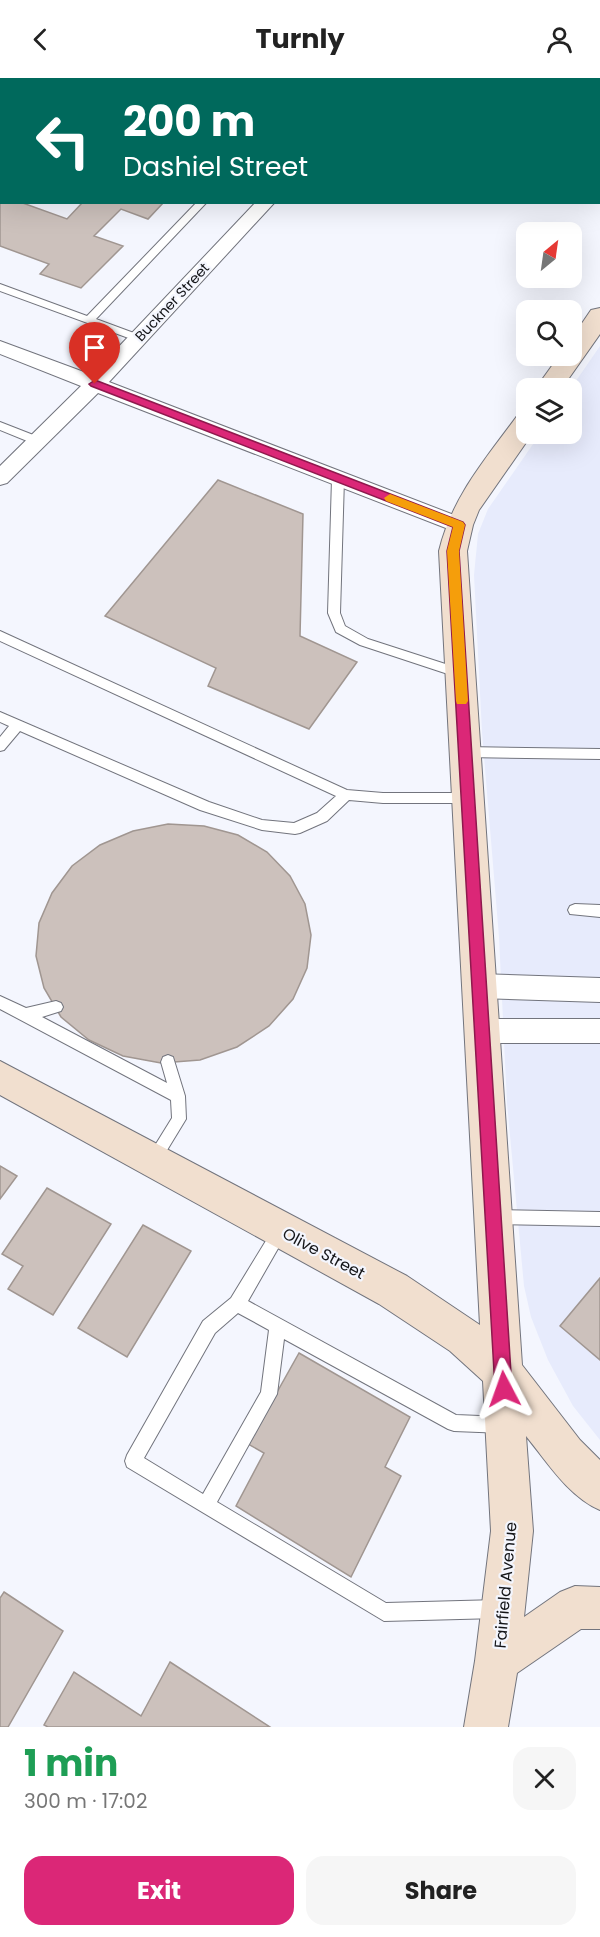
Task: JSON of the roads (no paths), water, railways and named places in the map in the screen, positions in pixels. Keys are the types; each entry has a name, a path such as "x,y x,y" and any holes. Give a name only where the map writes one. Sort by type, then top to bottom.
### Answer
{"street":[{"name":"Buckner Street","path":"0,477 95,384 264,204"},
{"path":"556,378 600,316"},
{"path":"0,347 459,525"},
{"name":"Fairfield Avenue","path":"486,1727 497,1661 512,1532 453,551 459,525 467,507 516,436"},
{"path":"479,986 600,990"},
{"path":"482,1031 600,1031"},
{"name":"Olive Street","path":"0,1077 393,1290 464,1336 502,1372 566,1454 600,1489"},
{"path":"497,1661 575,1607 600,1608"}],"lane":[{"path":"90,320 201,204"},
{"path":"0,287 138,338"},
{"path":"0,426 37,441"},
{"path":"338,479 334,613 340,629 364,642 460,673"},
{"path":"0,636 346,795 384,798 468,798"},
{"path":"0,717 206,806 262,825 295,829 322,818 346,795"},
{"path":"0,746 18,725"},
{"path":"465,752 600,754"},
{"path":"575,910 600,911"},
{"path":"0,1002 178,1096"},
{"path":"25,1015 56,1008"},
{"path":"153,1160 179,1119 178,1096 168,1062"},
{"path":"494,1217 600,1219"},
{"path":"281,1229 237,1304 208,1328 133,1461 384,1612 504,1608"},
{"path":"237,1304 454,1422 506,1425"},
{"path":"206,1505 269,1394 278,1326"}]}
